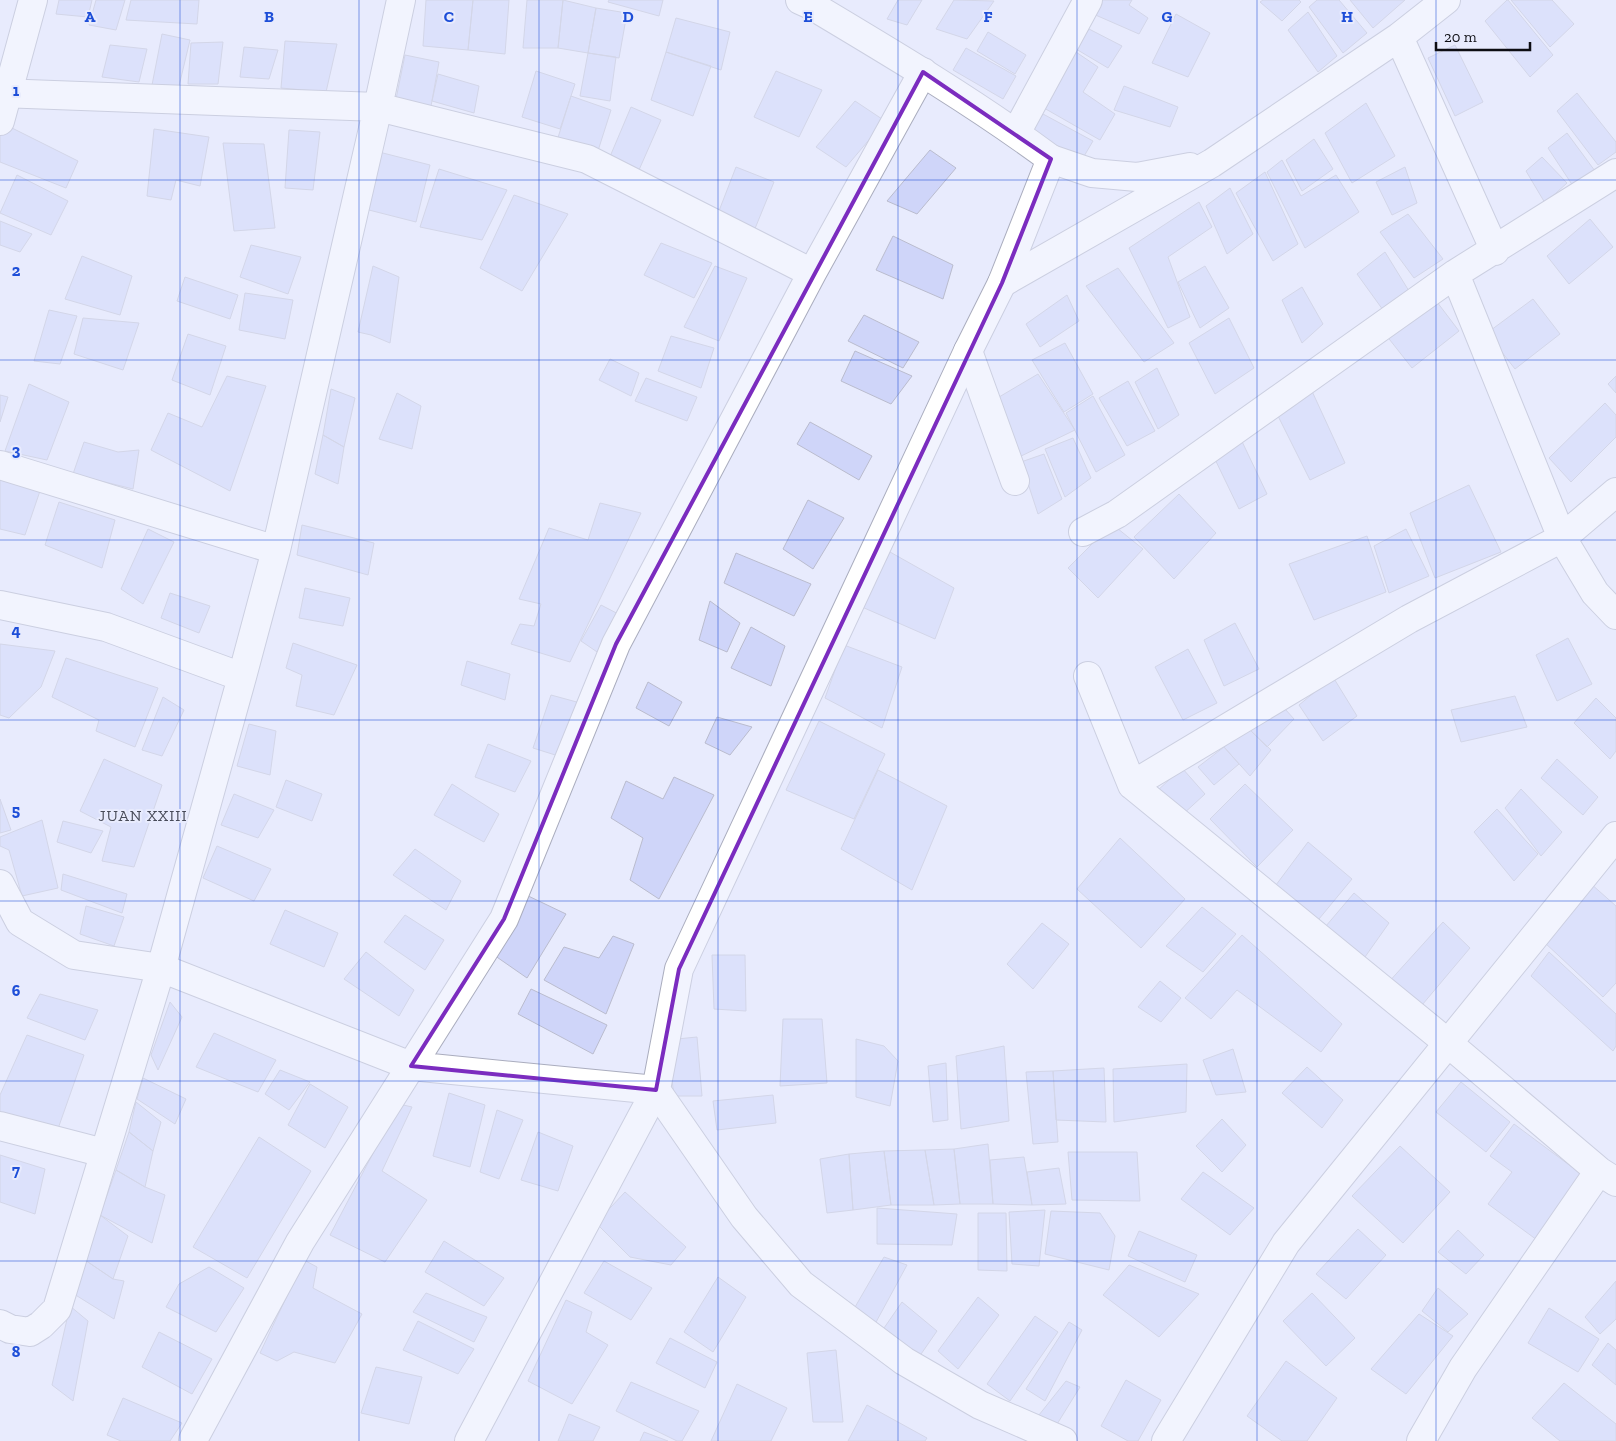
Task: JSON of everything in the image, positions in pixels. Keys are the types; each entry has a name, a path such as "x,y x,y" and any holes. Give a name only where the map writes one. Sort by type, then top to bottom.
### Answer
{"street":[{"path":"0,121 4,94 33,0"},
{"path":"0,1324 10,1329 30,1332 41,1325 57,1309 161,968 276,550 401,0"},
{"path":"1016,133 1088,0"},
{"path":"1002,283 1212,163 1399,37 1446,0"},
{"path":"809,2 923,72 1016,133 1051,159 1092,173 1138,178 1212,163"},
{"path":"1399,37 1495,251"},
{"path":"193,1440 300,1242 504,919 616,644 812,273 923,72"},
{"path":"4,94 378,107 587,159 812,273"},
{"path":"469,1441 656,1090 679,970 968,351 1002,283 1051,159"},
{"path":"1083,532 1117,514 1455,274 1495,251 1616,174"},
{"path":"1455,274 1562,538 1595,593 1616,615"},
{"path":"968,351 1015,481"},
{"path":"0,466 276,550"},
{"path":"1132,785 1409,619 1562,538 1616,492"},
{"path":"0,605 106,627 242,677"},
{"path":"1088,676 1132,785 1608,1176 1463,1368 1421,1441"},
{"path":"1166,1441 1286,1243 1449,1044 1607,865 1616,836"},
{"path":"0,884 20,922 74,955 161,968 411,1066 656,1090 744,1217 801,1284 904,1361 980,1405 1063,1441"},
{"path":"0,1126 104,1153"}],"highlighted area":[{"path":"923,72 1051,159 1002,283 679,969 656,1090 411,1066 504,919 616,644"}],"building":[{"path":"59,0 92,0 88,17 56,14"},
{"path":"96,0 125,0 116,30 89,25"},
{"path":"131,0 199,0 197,24 126,20"},
{"path":"426,0 473,0 468,50 423,46"},
{"path":"473,0 509,0 505,54 468,50"},
{"path":"527,0 563,0 558,48 523,48"},
{"path":"563,0 596,8 588,53 558,48"},
{"path":"609,0 663,0 659,16 608,2"},
{"path":"898,0 922,0 907,25 887,19"},
{"path":"954,0 994,1 967,39 936,29"},
{"path":"1097,0 1132,0 1129,5 1148,18 1139,34 1091,13"},
{"path":"1263,0 1299,0 1301,2 1282,21 1260,2"},
{"path":"1317,0 1339,0 1367,33 1343,53 1309,7"},
{"path":"1350,0 1405,0 1373,28"},
{"path":"1507,0 1553,55 1530,77 1485,21"},
{"path":"1511,0 1552,0 1574,24 1550,47"},
{"path":"596,8 627,13 619,58 588,53"},
{"path":"1308,12 1337,56 1318,72 1288,30"},
{"path":"1176,14 1210,33 1188,77 1152,63"},
{"path":"676,18 730,32 721,70 666,52"},
{"path":"1089,29 1122,46 1108,68 1076,49"},
{"path":"988,32 1026,55 1015,74 977,51"},
{"path":"162,34 190,40 179,86 152,85"},
{"path":"285,41 337,44 326,92 281,88"},
{"path":"223,42 218,84 188,84 191,43"},
{"path":"110,45 147,49 139,82 102,77"},
{"path":"1455,45 1483,102 1455,116 1428,58"},
{"path":"244,47 278,50 269,79 240,77"},
{"path":"966,48 1016,76 1003,99 953,70"},
{"path":"1073,50 1098,67 1083,92 1115,114 1100,140 1044,108"},
{"path":"666,52 711,66 693,116 651,100"},
{"path":"588,53 616,57 610,101 580,96"},
{"path":"405,55 439,62 431,106 396,99"},
{"path":"536,71 575,84 560,129 522,117"},
{"path":"776,71 822,90 799,137 754,117"},
{"path":"438,74 479,86 474,113 432,101"},
{"path":"1124,86 1178,107 1170,127 1114,110"},
{"path":"1577,93 1616,142 1616,152 1598,165 1557,111"},
{"path":"571,96 611,110 596,157 556,144"},
{"path":"855,101 885,121 846,167 816,147"},
{"path":"1366,103 1395,156 1352,183 1325,133"},
{"path":"631,107 661,120 635,179 606,166"},
{"path":"1043,114 1093,141 1080,163 1027,137"},
{"path":"2,123 78,161 66,188 0,162 0,130"},
{"path":"154,129 209,137 200,186 176,180 171,200 147,196"},
{"path":"289,130 320,132 313,190 285,188"},
{"path":"1567,133 1595,171 1573,186 1548,148"},
{"path":"1314,139 1333,169 1302,191 1286,160"},
{"path":"223,143 264,144 275,228 234,231"},
{"path":"930,150 956,168 917,214 887,201"},
{"path":"379,152 430,165 416,222 365,209"},
{"path":"1542,157 1567,183 1545,203 1526,171"},
{"path":"1282,160 1301,196 1336,175 1359,212 1305,248 1267,172"},
{"path":"736,167 774,182 754,231 717,216"},
{"path":"1405,167 1417,203 1392,215 1376,182"},
{"path":"439,169 507,190 482,240 420,227"},
{"path":"1265,172 1298,244 1273,261 1236,193"},
{"path":"17,175 68,201 51,235 0,213"},
{"path":"1230,188 1253,234 1227,254 1206,206"},
{"path":"514,195 568,214 522,291 480,268"},
{"path":"1199,202 1212,227 1168,257 1190,317 1168,328 1129,248"},
{"path":"1408,214 1443,259 1414,278 1380,232"},
{"path":"1590,219 1613,247 1569,284 1547,256"},
{"path":"0,221 32,234 20,252 0,245"},
{"path":"893,236 953,265 943,299 876,270"},
{"path":"661,243 712,263 694,298 644,275"},
{"path":"251,245 301,257 288,294 240,277"},
{"path":"1385,252 1409,291 1383,310 1357,274"},
{"path":"82,256 132,276 120,315 65,299"},
{"path":"373,266 399,277 390,343 358,332"},
{"path":"715,266 747,278 719,341 684,327"},
{"path":"1205,266 1229,308 1200,328 1178,282"},
{"path":"1118,268 1174,343 1144,362 1086,286"},
{"path":"185,277 238,295 230,319 177,301"},
{"path":"1302,287 1323,324 1302,343 1282,300"},
{"path":"245,293 293,300 285,339 239,330"},
{"path":"1067,295 1079,321 1040,347 1026,324"},
{"path":"1434,298 1459,331 1412,368 1386,335"},
{"path":"1533,299 1560,334 1515,369 1487,333"},
{"path":"49,310 77,316 60,364 34,361"},
{"path":"864,315 919,342 903,368 848,341"},
{"path":"83,318 139,323 123,370 74,354"},
{"path":"1229,318 1254,368 1215,394 1189,343"},
{"path":"188,334 226,346 210,395 172,380"},
{"path":"671,336 714,348 701,388 658,371"},
{"path":"1065,343 1093,394 1064,412 1032,360"},
{"path":"855,351 912,376 891,404 841,381"},
{"path":"610,359 639,373 631,396 599,380"},
{"path":"1157,368 1179,415 1158,429 1135,382"},
{"path":"1038,374 1075,430 1017,458 994,400"},
{"path":"227,376 266,386 230,491 151,450 168,413 202,427"},
{"path":"1616,376 1616,393 1608,384"},
{"path":"646,378 697,397 687,421 635,401"},
{"path":"1128,381 1155,431 1127,446 1099,398"},
{"path":"29,384 69,402 47,460 5,451"},
{"path":"331,389 355,398 344,447 323,435"},
{"path":"1311,389 1345,463 1310,480 1275,410"},
{"path":"397,393 421,406 412,449 379,439"},
{"path":"0,395 8,397 0,422"},
{"path":"1093,396 1125,455 1096,472 1066,413"},
{"path":"1605,403 1616,415 1616,437 1571,482 1549,458"},
{"path":"810,422 872,456 859,480 797,444"},
{"path":"1237,431 1267,494 1239,509 1211,451"},
{"path":"323,435 344,447 338,484 315,474"},
{"path":"1073,438 1091,478 1065,497 1045,449"},
{"path":"84,442 118,452 139,450 133,489 73,474"},
{"path":"1044,454 1062,499 1038,514 1021,462"},
{"path":"0,478 41,488 25,535 0,529"},
{"path":"1469,485 1501,552 1435,578 1410,513"},
{"path":"1179,494 1216,533 1174,579 1134,537"},
{"path":"808,500 844,518 813,569 783,549"},
{"path":"59,502 115,520 102,568 45,545"},
{"path":"600,503 641,513 570,662 511,644 520,624 534,626 541,604 519,599 549,528 588,540"},
{"path":"1112,524 1143,549 1098,598 1068,568"},
{"path":"302,525 374,543 368,575 297,555"},
{"path":"148,529 174,542 143,604 121,589"},
{"path":"1406,529 1429,576 1389,593 1374,546"},
{"path":"1367,536 1386,592 1314,620 1289,564"},
{"path":"890,552 954,588 935,639 862,607"},
{"path":"736,553 811,584 794,616 724,583"},
{"path":"305,588 350,598 343,626 299,618"},
{"path":"170,593 210,606 199,633 161,618"},
{"path":"710,601 740,623 727,652 699,640"},
{"path":"601,605 626,618 603,656 581,641"},
{"path":"1235,623 1259,669 1224,686 1204,640"},
{"path":"751,627 785,646 771,686 731,668"},
{"path":"1568,638 1592,684 1557,701 1536,655"},
{"path":"293,643 357,665 334,715 296,706 302,675 286,668"},
{"path":"0,644 55,651 41,687 9,718 0,715"},
{"path":"844,645 902,667 882,728 825,698"},
{"path":"1188,649 1217,703 1183,720 1155,667"},
{"path":"66,658 158,688 135,747 96,731 99,720 52,697"},
{"path":"467,661 510,674 505,700 461,685"},
{"path":"1333,677 1357,716 1323,741 1299,705"},
{"path":"648,682 682,702 669,726 636,708"},
{"path":"551,695 584,704 568,759 533,748"},
{"path":"1515,696 1527,727 1461,742 1451,710"},
{"path":"163,697 184,710 162,756 142,750"},
{"path":"1596,698 1616,718 1616,751 1610,759 1574,723"},
{"path":"1277,700 1294,719 1267,747 1247,727"},
{"path":"717,717 752,727 730,755 705,743"},
{"path":"819,721 885,754 854,819 786,790"},
{"path":"249,724 276,731 270,775 237,766"},
{"path":"1247,727 1271,750 1250,776 1224,747"},
{"path":"488,744 531,761 515,792 475,777"},
{"path":"1224,747 1239,764 1214,785 1198,767"},
{"path":"104,759 162,785 134,867 102,861 111,827 80,811"},
{"path":"1557,759 1598,797 1583,815 1541,778"},
{"path":"1182,768 1205,794 1181,816 1157,791"},
{"path":"878,770 947,806 912,890 841,849"},
{"path":"674,777 714,795 659,899 630,880 643,838 611,818 626,781 663,799"},
{"path":"286,780 322,794 312,821 276,807"},
{"path":"452,784 499,814 484,842 434,815"},
{"path":"1245,784 1293,830 1257,867 1210,819"},
{"path":"1521,789 1562,832 1541,856 1505,808"},
{"path":"234,794 274,810 258,838 221,825"},
{"path":"0,799 11,830 0,833"},
{"path":"1497,809 1538,854 1514,881 1474,832"},
{"path":"42,820 58,888 22,896 9,850 0,846 0,837"},
{"path":"63,821 103,831 91,853 57,842"},
{"path":"1120,838 1185,899 1141,948 1077,889"},
{"path":"1308,842 1352,879 1314,925 1273,889"},
{"path":"217,846 271,869 254,901 203,878"},
{"path":"415,849 461,881 446,910 393,875"},
{"path":"63,874 127,894 122,913 61,890"},
{"path":"1590,883 1616,906 1616,983 1603,997 1544,942"},
{"path":"522,893 566,914 527,978 491,953"},
{"path":"1354,893 1389,923 1360,964 1320,933"},
{"path":"86,906 124,917 114,946 80,934"},
{"path":"1202,907 1236,934 1203,972 1166,946"},
{"path":"285,910 338,933 324,967 270,944"},
{"path":"405,915 444,940 425,970 384,942"},
{"path":"1443,922 1470,948 1417,1011 1387,984"},
{"path":"1042,923 1069,944 1033,989 1007,964"},
{"path":"1242,935 1342,1024 1321,1052 1237,990 1211,1019 1185,998"},
{"path":"613,936 634,944 606,1014 544,980 564,947 599,958"},
{"path":"366,952 414,990 399,1016 344,979"},
{"path":"1549,952 1616,1014 1616,1046 1613,1051 1531,976"},
{"path":"712,955 745,955 746,1011 714,1009"},
{"path":"1160,981 1181,998 1161,1022 1138,1007"},
{"path":"531,989 607,1025 593,1054 518,1014"},
{"path":"40,994 98,1010 85,1040 27,1018"},
{"path":"170,1002 182,1017 158,1070 151,1055"},
{"path":"783,1019 822,1019 827,1083 780,1086"},
{"path":"214,1033 276,1060 258,1092 196,1067"},
{"path":"27,1035 84,1055 54,1140 0,1122 0,1095"},
{"path":"697,1037 702,1096 674,1096 667,1040"},
{"path":"856,1039 884,1046 898,1061 890,1106 856,1097"},
{"path":"1004,1046 1009,1121 961,1129 956,1056"},
{"path":"1233,1049 1246,1092 1216,1095 1203,1060"},
{"path":"946,1063 948,1120 933,1122 928,1066"},
{"path":"1187,1064 1186,1112 1114,1122 1113,1069"},
{"path":"1307,1067 1343,1100 1322,1128 1282,1093"},
{"path":"1104,1068 1106,1122 1056,1120 1053,1071"},
{"path":"280,1070 310,1082 289,1110 265,1094"},
{"path":"1053,1071 1058,1142 1033,1144 1026,1072"},
{"path":"143,1078 186,1099 175,1124 137,1099"},
{"path":"1461,1082 1510,1122 1486,1152 1436,1112"},
{"path":"310,1084 348,1107 325,1148 288,1125"},
{"path":"449,1093 485,1105 470,1167 433,1156"},
{"path":"773,1095 776,1123 717,1130 713,1101"},
{"path":"136,1102 161,1122 153,1151 129,1132"},
{"path":"399,1104 412,1107 382,1171 427,1200 385,1262 330,1235"},
{"path":"497,1110 523,1120 499,1179 480,1172"},
{"path":"1222,1119 1246,1145 1222,1172 1196,1146"},
{"path":"1514,1124 1584,1176 1537,1240 1488,1204 1512,1172 1490,1156"},
{"path":"129,1132 153,1151 145,1187 116,1170"},
{"path":"538,1132 573,1146 558,1191 521,1180"},
{"path":"259,1137 311,1171 247,1278 193,1247"},
{"path":"988,1144 993,1204 960,1204 954,1149"},
{"path":"1400,1146 1450,1192 1403,1243 1352,1196"},
{"path":"954,1149 960,1204 934,1205 925,1150"},
{"path":"925,1150 934,1205 891,1205 884,1151"},
{"path":"884,1151 891,1205 853,1210 849,1154"},
{"path":"1068,1152 1137,1152 1140,1201 1072,1200"},
{"path":"849,1154 853,1210 827,1213 820,1159"},
{"path":"0,1155 45,1169 35,1214 0,1202"},
{"path":"1024,1157 1032,1205 993,1204 990,1160"},
{"path":"1059,1168 1066,1204 1032,1205 1027,1172"},
{"path":"116,1170 145,1187 165,1195 152,1243 100,1215"},
{"path":"1203,1172 1254,1208 1230,1235 1181,1199"},
{"path":"625,1192 686,1247 671,1265 630,1257 596,1223"},
{"path":"877,1208 957,1214 952,1245 877,1244"},
{"path":"1045,1210 1039,1266 1012,1264 1009,1212"},
{"path":"1051,1211 1100,1213 1115,1236 1109,1270 1045,1254"},
{"path":"978,1213 1006,1213 1007,1271 978,1270"},
{"path":"100,1215 128,1236 113,1279 85,1260"},
{"path":"1358,1229 1386,1255 1346,1299 1316,1274"},
{"path":"1458,1230 1484,1255 1466,1274 1438,1252"},
{"path":"1139,1231 1197,1255 1185,1282 1128,1256"},
{"path":"444,1241 504,1278 484,1306 425,1272"},
{"path":"884,1257 907,1265 875,1324 851,1314"},
{"path":"85,1260 113,1279 124,1281 114,1319 74,1294"},
{"path":"304,1260 317,1267 313,1288 362,1314 335,1363 294,1352 277,1361 260,1353"},
{"path":"604,1261 652,1288 631,1320 584,1293"},
{"path":"1129,1265 1199,1294 1159,1337 1103,1295"},
{"path":"209,1267 244,1288 216,1332 166,1307 179,1284"},
{"path":"718,1277 746,1297 713,1352 684,1332"},
{"path":"1616,1281 1616,1319 1600,1334 1585,1317"},
{"path":"1438,1288 1468,1314 1448,1332 1422,1311"},
{"path":"426,1293 487,1317 474,1342 413,1312"},
{"path":"1312,1293 1355,1338 1326,1366 1283,1321"},
{"path":"978,1297 999,1315 958,1369 938,1351"},
{"path":"566,1300 592,1312 586,1332 608,1345 572,1404 528,1381"},
{"path":"902,1302 937,1331 919,1357 884,1328"},
{"path":"70,1306 88,1321 73,1401 52,1385"},
{"path":"1549,1308 1599,1339 1578,1372 1528,1343"},
{"path":"1419,1314 1453,1336 1406,1394 1371,1369"},
{"path":"1035,1316 1058,1332 1010,1401 987,1384"},
{"path":"418,1321 474,1349 458,1374 403,1350"},
{"path":"1069,1322 1082,1330 1045,1401 1026,1389"},
{"path":"159,1332 212,1359 192,1394 142,1367"},
{"path":"670,1338 717,1362 705,1388 656,1363"},
{"path":"1608,1343 1616,1350 1616,1385 1592,1365"},
{"path":"836,1350 843,1422 813,1422 807,1353"},
{"path":"1286,1361 1337,1398 1307,1441 1282,1441 1247,1416"},
{"path":"376,1367 422,1377 409,1424 361,1413"},
{"path":"1126,1380 1161,1400 1138,1441 1128,1441 1101,1426"},
{"path":"1066,1381 1080,1387 1054,1429 1035,1420"},
{"path":"631,1382 699,1411 682,1441 677,1441 616,1411"},
{"path":"1564,1383 1616,1424 1616,1441 1560,1441 1532,1418"},
{"path":"737,1384 787,1408 771,1441 711,1441"},
{"path":"123,1398 182,1423 170,1441 121,1441 107,1435"},
{"path":"867,1405 927,1438 925,1441 848,1441"},
{"path":"569,1414 600,1427 593,1441 558,1441"},
{"path":"644,1432 668,1441 640,1441"}],"district":[{"name":"JUAN XXIII","path":"143,815"}]}
